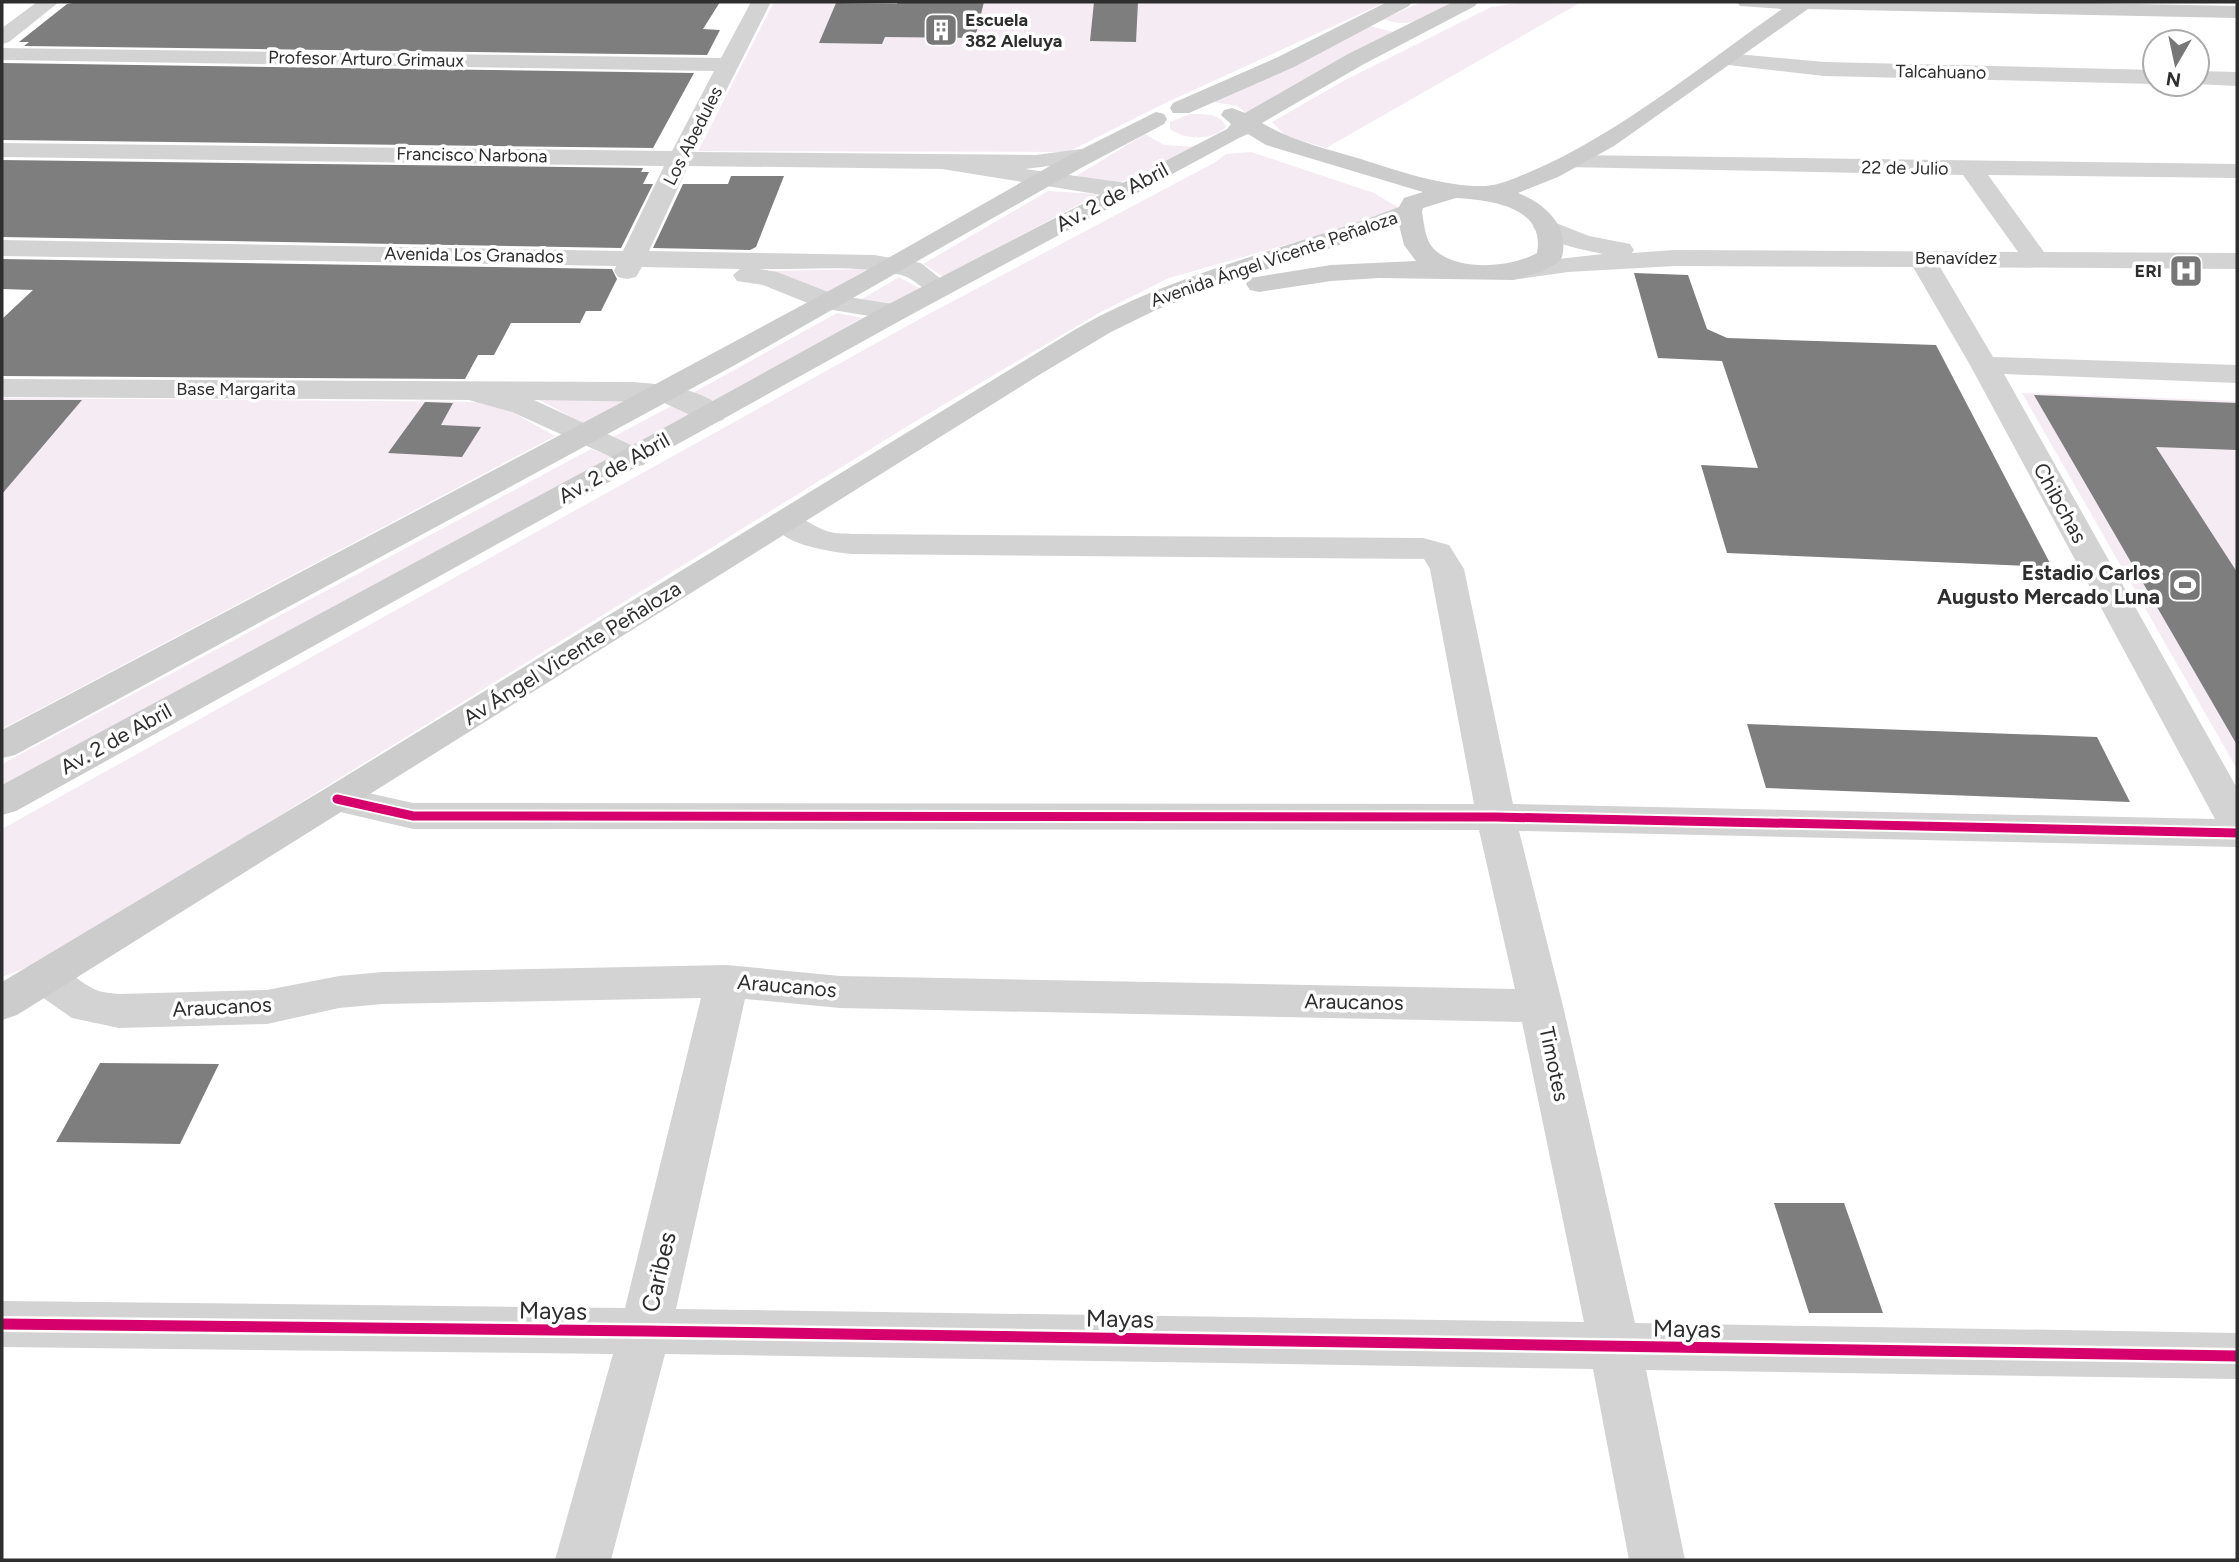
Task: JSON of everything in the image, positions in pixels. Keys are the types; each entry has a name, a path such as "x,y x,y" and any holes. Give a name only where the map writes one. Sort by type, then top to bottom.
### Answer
{"street":[{"path":"2,38 49,2"},
{"name":"Los Abedules","path":"630,264 680,158 761,2"},
{"name":"Av. 2 de Abril","path":"2,802 895,312 1125,189 1286,62 1402,2"},
{"name":"Av. 2 de Abril","path":"2,746 830,302 1081,156 1204,129 1468,2"},
{"path":"1747,2 2237,12"},
{"name":"Avenida Ángel Vicente Peñaloza","path":"1488,193 1527,182 1574,162 1727,59 1804,2"},
{"path":"1371,16 1385,27 1415,29"},
{"name":"Profesor Arturo Grimaux","path":"2,54 730,65"},
{"name":"Talcahuano","path":"1727,59 1824,69 2141,77"},
{"path":"2211,78 2237,79"},
{"path":"1204,129 1259,133 1273,140 1409,182 1455,191"},
{"path":"1204,129 1253,149 1375,186 1411,208"},
{"name":"Francisco Narbona","path":"2,150 942,162 1036,162 1081,156"},
{"name":"Francisco Narbona","path":"942,162 995,169 1092,189 1125,189"},
{"name":"Avenida Ángel Vicente Peñaloza","path":"1541,219 1551,188 1574,162"},
{"name":"22 de Julio","path":"1574,162 2237,171"},
{"path":"1971,169 2035,258"},
{"name":"Avenida Ángel Vicente Peñaloza","path":"1455,191 1488,193 1520,202 1541,219 1553,245 1549,257 1529,268 1512,272 1359,269 1318,273 1143,305 1212,277 1369,228 1455,191"},
{"name":"Avenida Ángel Vicente Peñaloza","path":"1411,208 1420,251 1444,265 1483,273"},
{"name":"Benavídez","path":"1541,219 1582,242 1610,249 1675,258"},
{"name":"Avenida Los Granados","path":"2,248 630,264 758,276 830,302 895,312"},
{"name":"Benavídez","path":"1512,272 1569,264 1675,258 2237,261"},
{"name":"Chibchas","path":"1921,258 1984,365 2237,823"},
{"name":"Avenida Los Granados","path":"2,262 896,265 912,269 939,288"},
{"name":"Av Ángel Vicente Peñaloza","path":"16,993 337,799 1029,369 1143,305"},
{"path":"1984,365 2237,374"},
{"name":"Base Margarita","path":"2,388 633,391 679,397 712,414"},
{"name":"Base Margarita","path":"471,391 523,406 633,458"},
{"name":"Timotes","path":"784,521 822,541 852,544 1423,548 1437,552 1447,569 1496,817 1541,1006 1615,1347 1657,1560"},
{"path":"337,799 413,816 1496,817 2237,833"},
{"name":"Araucanos","path":"16,993 119,1011 267,1007 339,992 383,988 727,981 840,992 1541,1006"},
{"name":"Caribes","path":"583,1560 645,1331 727,981"},
{"name":"Mayas","path":"2,1324 645,1331 2237,1356"}],"shaded area":[{"path":"774,2 1386,2 1161,105 1068,152 698,151"},
{"path":"1421,2 1457,2 1421,20 1403,23 1384,19"},
{"path":"1524,2 1578,4 1326,148 1286,136 1272,122 1347,79 1491,7"},
{"path":"1370,26 1393,32 1247,114 1237,106 1214,102"},
{"path":"1190,114 1216,117 1224,122 1226,127 1206,137 1191,137 1170,129 1170,122"},
{"path":"1145,134 1164,145 1197,147 1117,184 1068,181"},
{"path":"1251,152 1374,193 1399,208 1383,217 1169,278 1099,313 911,424 48,959 2,977 2,829 925,316 1214,163 1226,154"},
{"path":"1048,191 1098,194 944,277 923,264"},
{"path":"871,269 829,294 767,271"},
{"path":"899,277 921,289 887,306 855,303"},
{"path":"837,313 862,318 713,405 691,394"},
{"name":"Estadio Carlos Augusto Mercado Luna","path":"2022,393 2237,401 2237,769"},
{"path":"2,398 494,402 555,436 2,729"},
{"path":"538,399 638,399 589,427"},
{"path":"675,404 698,414 634,449 611,438"},
{"path":"591,449 617,459 2,792 2,764"}],"building":[{"path":"720,2 703,29 720,30 707,55 24,46 29,42 19,42 67,4"},
{"path":"984,2 975,38 885,37 882,44 819,43 836,3"},
{"path":"1094,2 1138,2 1136,42 1090,41"},
{"path":"2,63 694,73 653,148 2,140"},
{"path":"2,160 643,168 641,172 649,172 643,184 653,184 621,248 2,237"},
{"path":"731,176 784,176 756,247 750,250 653,248 683,184 728,184"},
{"path":"2,259 612,269 617,279 601,311 586,311 580,323 511,323 494,355 478,355 465,379 2,376 2,319 33,290 2,289"},
{"path":"1634,273 1688,275 1707,329 1727,338 1936,345 2052,567 1727,553 1701,465 1758,468 1722,361 1658,358"},
{"name":"Estadio Carlos Augusto Mercado Luna","path":"2034,395 2237,403 2237,450 2156,447 2237,572 2237,745"},
{"path":"2,400 82,400 2,494"},
{"path":"425,402 453,403 441,425 481,427 462,457 388,453"},
{"path":"1747,724 2097,737 2130,802 1766,788"},
{"path":"100,1063 219,1064 180,1144 56,1142"},
{"path":"1774,1203 1844,1203 1883,1313 1809,1313"}],"cycle path":[{"path":"337,799 413,816 1496,817 2237,833"},
{"path":"2,1324 645,1331 2237,1356"}],"place":[{"name":"Escuela 382 Aleluya","path":"941,30"},
{"name":"ERI","path":"2186,271"},
{"name":"Estadio Carlos Augusto Mercado Luna","path":"2185,585"}]}
